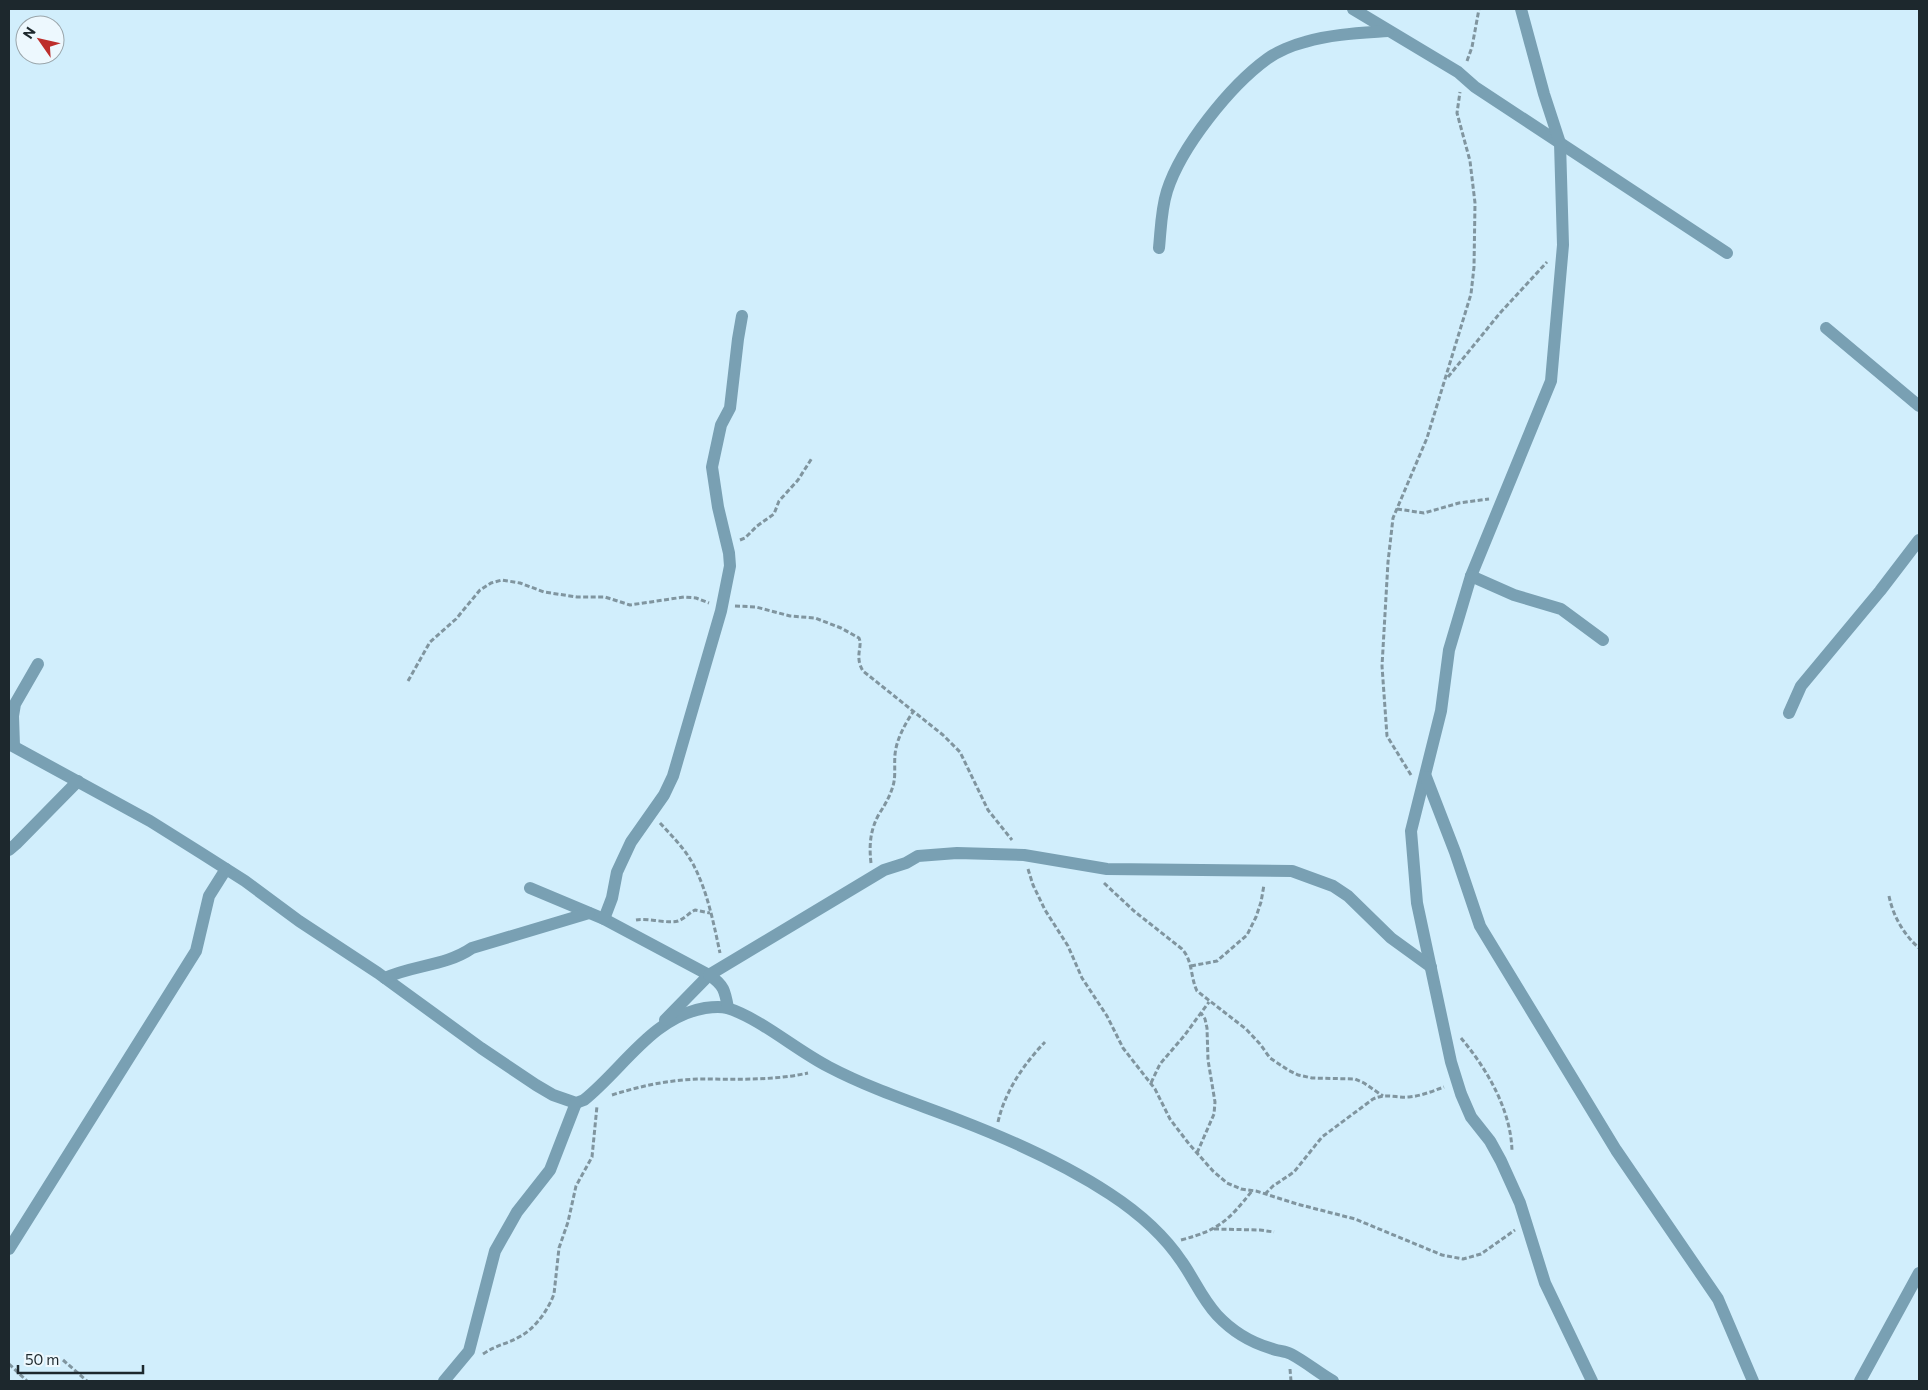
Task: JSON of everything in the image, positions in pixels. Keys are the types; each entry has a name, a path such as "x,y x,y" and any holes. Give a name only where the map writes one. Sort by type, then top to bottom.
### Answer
{"street":[{"path":"1353,9 1463,77 1475,88 1727,253"},
{"path":"1520,9 1560,143 1563,245 1551,381 1471,576 1449,650 1441,710 1426,777 1411,831 1417,904 1457,1082 1471,1117 1490,1141 1520,1203 1545,1283 1592,1381"},
{"path":"1159,248 1168,190 1180,164 1198,133 1245,78 1268,58 1305,42 1345,34 1388,31"},
{"path":"604,919 612,898 617,872 631,842 664,795 673,776 722,609 730,566 727,540 718,507 712,467 721,425 730,408 742,316"},
{"path":"1826,328 1919,406"},
{"path":"1789,713 1801,686 1880,591 1919,540"},
{"path":"1471,576 1514,595 1561,609 1603,640"},
{"path":"38,664 15,704 11,745 158,826 226,869 299,922 385,978 481,1048 536,1085 553,1095 576,1103 584,1100 596,1089 709,975 884,870 906,863 918,856 957,852 1024,856 1107,869 1292,871 1333,886 1348,896 1391,938 1430,967"},
{"path":"1426,777 1455,852 1480,926 1616,1150 1718,1299 1753,1381"},
{"path":"9,850 78,781"},
{"path":"9,1249 196,951 209,896 226,869"},
{"path":"530,888 604,919 709,975 720,983 726,994 728,1008"},
{"path":"385,978 399,971 450,960 472,948 589,912"},
{"path":"652,1033 670,1021 692,1011 719,1007 728,1008 764,1026 830,1068 879,1091 995,1134 1066,1168 1112,1195 1144,1220 1169,1244 1182,1261 1206,1301 1232,1329 1249,1340 1289,1353 1333,1381"},
{"path":"444,1381 469,1351 495,1251 517,1212 550,1170 576,1103"},
{"path":"1860,1381 1919,1272"}],"path":[{"path":"1422,793 1387,736 1382,666 1390,537 1397,509 1427,438 1471,294 1474,268 1475,203 1473,179 1466,144 1457,113 1458,99 1472,47 1479,9"},
{"path":"1446,379 1507,305 1563,245"},
{"path":"727,540 745,538 757,526 770,518 774,514 779,501 798,480 812,458"},
{"path":"1397,509 1424,513 1459,503 1490,499"},
{"path":"408,681 430,642 456,619 480,590 491,583 502,580 520,583 544,592 576,597 605,597 630,605 684,596 722,609 736,606 756,607 790,616 815,618 841,628 860,641 858,655 863,671 960,752 988,810 1024,856 1032,885 1051,921 1068,946 1082,978 1107,1016 1123,1048 1151,1084 1170,1119 1213,1171 1227,1183 1241,1189 1354,1219 1442,1255 1462,1259 1480,1254 1526,1223"},
{"path":"874,876 869,851 872,831 878,816 891,794 894,782 897,744 913,712"},
{"path":"651,813 680,845 692,862 702,884 723,967"},
{"path":"1079,865 1094,874 1134,911 1182,949 1188,956 1193,982 1197,991 1246,1029 1270,1058 1298,1075 1312,1078 1355,1079 1384,1096"},
{"path":"1191,966 1217,961 1247,935 1261,902 1264,887 1264,870"},
{"path":"1889,896 1896,919 1919,948"},
{"path":"619,927 642,919 678,921 695,910 710,913"},
{"path":"1151,1084 1160,1064 1209,1002"},
{"path":"1197,1153 1214,1114 1208,1060 1207,1028 1201,1013"},
{"path":"1442,1017 1479,1060 1496,1092 1503,1106 1508,1124 1512,1152"},
{"path":"995,1134 1004,1102 1012,1086 1025,1066 1046,1042"},
{"path":"610,1096 633,1088 674,1081 778,1077 830,1068"},
{"path":"1265,1194 1273,1186 1294,1172 1328,1132 1373,1099 1384,1096 1411,1097 1457,1082"},
{"path":"478,1357 501,1343 522,1336 552,1301 559,1248 568,1222 576,1186 592,1156 597,1111 596,1089"},
{"path":"1169,1244 1213,1229 1232,1214 1252,1191"},
{"path":"1213,1229 1274,1232"},
{"path":"63,1360 86,1381"},
{"path":"9,1364 27,1381"}]}
